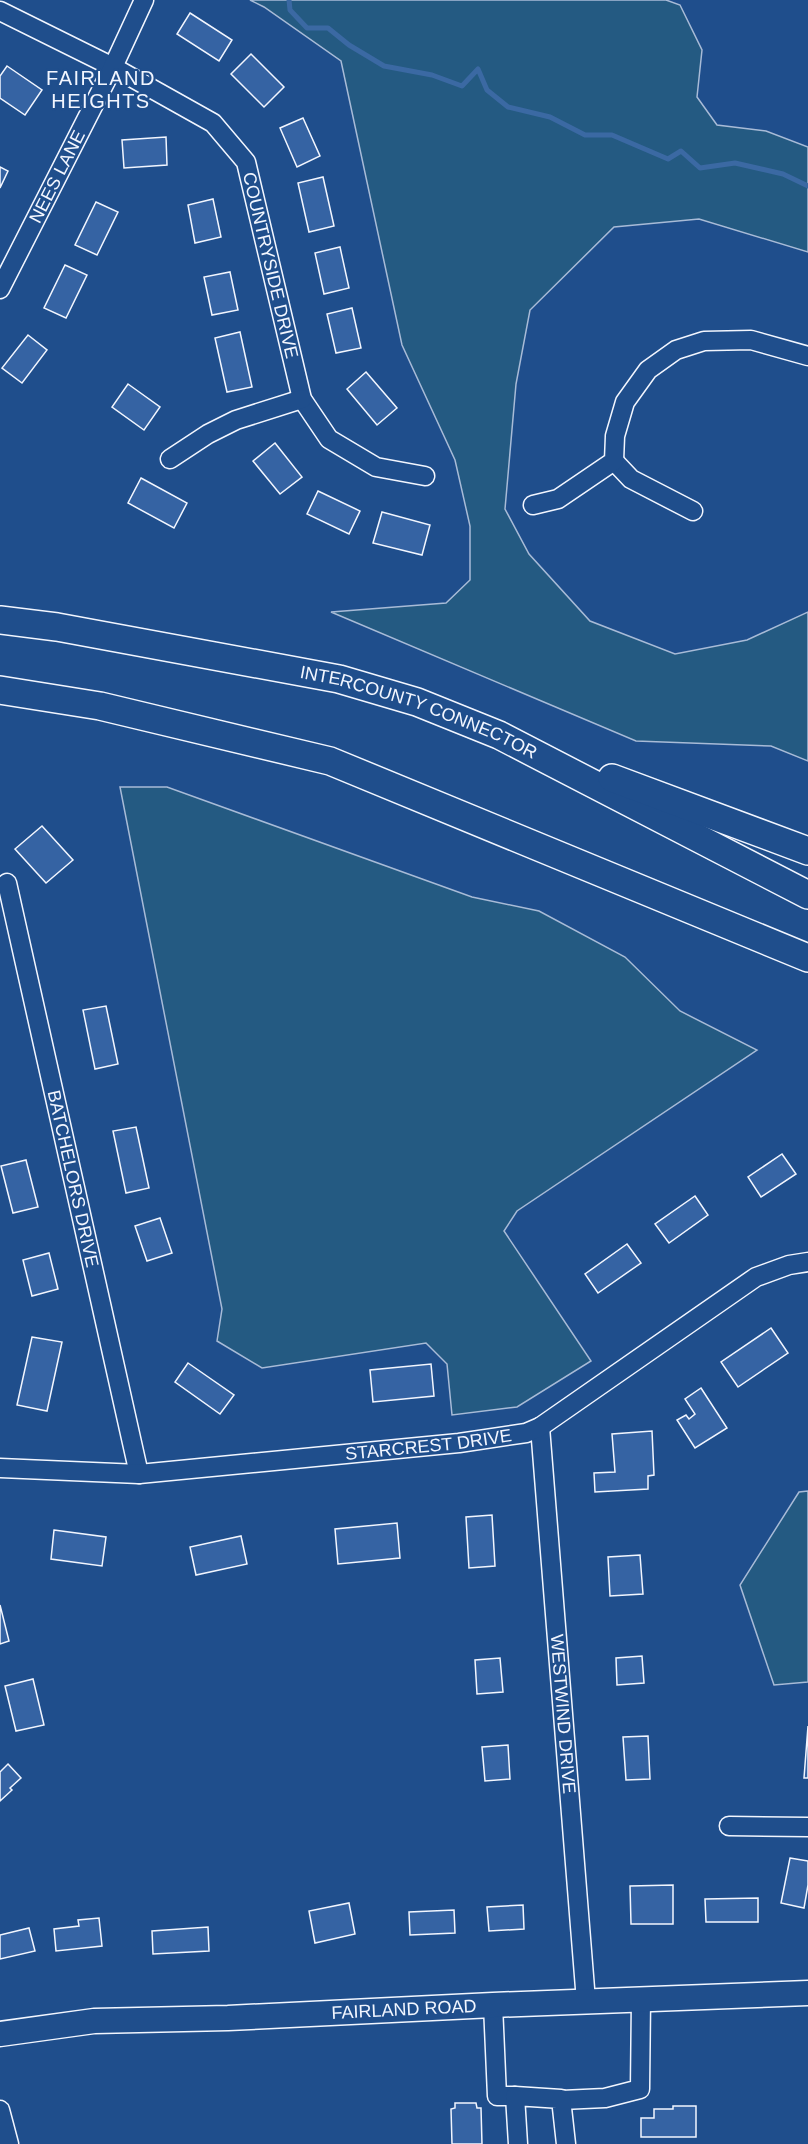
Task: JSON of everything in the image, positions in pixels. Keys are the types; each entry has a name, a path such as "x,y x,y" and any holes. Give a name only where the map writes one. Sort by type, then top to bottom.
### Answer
{"highway":[{"name":"INTERCOUNTY CONNECTOR","path":"0,620 57,627 339,679 417,702 499,735 808,895"},
{"path":"0,690 100,706 330,761 808,958"},
{"path":"499,735 808,851"}],"main road":[{"name":"FAIRLAND ROAD","path":"0,2034 94,2021 228,2018 808,1993"}],"street":[{"name":"NEES LANE","path":"0,289 144,0"},
{"name":"COUNTRYSIDE DRIVE","path":"0,10 112,67 213,123 246,162 302,399 329,439 376,467 425,476"},
{"path":"693,511 631,479 614,461 615,436 625,402 648,370 676,350 704,341 751,340 808,356"},
{"path":"170,459 208,434 236,420 302,399"},
{"path":"533,505 558,499 614,461"},
{"name":"BATCHELORS DRIVE","path":"7,883 139,1474"},
{"name":"STARCREST DRIVE","path":"0,1468 139,1474 459,1443 526,1433 540,1427 756,1277 789,1265 808,1262"},
{"name":"WESTWIND DRIVE","path":"540,1427 586,2001"},
{"path":"729,1826 808,1827"},
{"path":"493,2005 497,2096 562,2100 605,2098 640,2089 640,1999"},
{"path":"515,2096 518,2144"},
{"path":"562,2100 566,2144"},
{"path":"0,2110 9,2144"}],"shaded area":[{"path":"250,0 666,0 680,5 702,50 697,97 717,125 766,131 808,147 808,252 699,219 614,227 530,310 516,384 505,509 529,554 590,621 675,654 747,640 808,612 808,761 771,746 636,741 331,612 446,603 470,580 470,526 455,460 402,345 341,61 264,7"},
{"path":"120,787 167,787 472,897 539,911 625,957 680,1011 757,1050 517,1211 504,1231 591,1361 517,1407 452,1415 447,1364 426,1343 262,1368 217,1341 222,1309"},
{"path":"808,1491 808,1682 774,1685 740,1585 799,1492"}],"building":[{"path":"190,13 232,40 219,61 177,34"},
{"path":"251,54 284,87 264,107 231,74"},
{"path":"7,66 42,90 25,115 0,98 0,76"},
{"path":"303,118 320,156 297,167 280,128"},
{"path":"166,137 167,165 124,168 122,140"},
{"path":"0,167 8,171 0,188"},
{"path":"323,177 334,226 309,232 298,183"},
{"path":"213,199 221,237 195,243 188,205"},
{"path":"96,202 118,212 97,255 75,245"},
{"path":"340,247 349,288 324,294 315,253"},
{"path":"65,265 87,275 66,318 44,308"},
{"path":"230,272 238,310 212,315 204,277"},
{"path":"352,308 361,348 336,353 327,314"},
{"path":"240,332 252,387 227,392 215,338"},
{"path":"28,335 47,350 22,383 2,368"},
{"path":"366,372 397,408 377,425 347,389"},
{"path":"128,384 160,407 144,430 112,407"},
{"path":"275,443 302,477 280,494 253,461"},
{"path":"141,478 187,503 174,528 128,503"},
{"path":"318,491 360,511 349,534 307,514"},
{"path":"382,512 430,525 422,555 373,543"},
{"path":"42,826 73,860 46,883 15,849"},
{"path":"106,1006 118,1064 95,1069 83,1010"},
{"path":"136,1127 149,1188 126,1193 113,1131"},
{"path":"782,1154 796,1174 761,1197 748,1177"},
{"path":"26,1160 38,1207 13,1213 1,1166"},
{"path":"695,1196 708,1215 669,1243 655,1224"},
{"path":"160,1218 172,1253 147,1261 135,1226"},
{"path":"627,1244 641,1263 598,1293 585,1274"},
{"path":"49,1253 58,1289 32,1296 23,1260"},
{"path":"771,1328 788,1353 738,1387 721,1362"},
{"path":"32,1337 62,1342 47,1411 17,1405"},
{"path":"188,1363 234,1395 220,1414 175,1382"},
{"path":"431,1364 434,1396 373,1402 370,1370"},
{"path":"701,1388 727,1428 695,1448 677,1420 686,1415 689,1419 695,1414 685,1399"},
{"path":"652,1431 654,1475 648,1476 648,1489 595,1492 594,1473 615,1472 612,1434"},
{"path":"492,1515 495,1566 469,1568 466,1517"},
{"path":"397,1523 400,1558 338,1564 335,1529"},
{"path":"54,1530 106,1537 102,1566 51,1559"},
{"path":"241,1536 247,1564 196,1575 190,1547"},
{"path":"640,1555 643,1594 610,1596 608,1557"},
{"path":"0,1605 9,1641 0,1644"},
{"path":"642,1656 644,1683 617,1685 616,1658"},
{"path":"500,1658 503,1692 477,1694 475,1660"},
{"path":"33,1679 44,1725 16,1731 5,1686"},
{"path":"808,1726 808,1778 804,1778"},
{"path":"648,1736 650,1779 626,1780 623,1737"},
{"path":"508,1745 510,1779 485,1781 482,1747"},
{"path":"8,1764 21,1778 0,1801 0,1772"},
{"path":"790,1858 808,1861 808,1885 804,1908 781,1903"},
{"path":"673,1885 673,1924 631,1924 630,1886"},
{"path":"758,1898 758,1922 706,1922 705,1899"},
{"path":"349,1903 355,1934 315,1943 309,1911"},
{"path":"523,1905 524,1929 489,1931 487,1907"},
{"path":"454,1910 455,1933 410,1935 409,1912"},
{"path":"99,1918 102,1946 56,1951 54,1929 79,1926 78,1920"},
{"path":"208,1927 209,1951 153,1954 152,1931"},
{"path":"29,1928 35,1951 0,1959 0,1935"},
{"path":"455,2103 476,2103 477,2108 481,2108 482,2144 452,2144 451,2109 455,2108"},
{"path":"673,2106 696,2106 696,2137 641,2137 641,2118 654,2118 654,2109 673,2109"}],"waterway":[{"path":"289,0 290,10 307,28 328,28 349,45 384,66 432,75 462,86 478,69 487,90 508,107 550,117 585,135 612,135 668,159 681,151 700,168 735,163 783,174 808,186"}],"district":[{"name":"FAIRLAND HEIGHTS","path":"101,90"}]}
